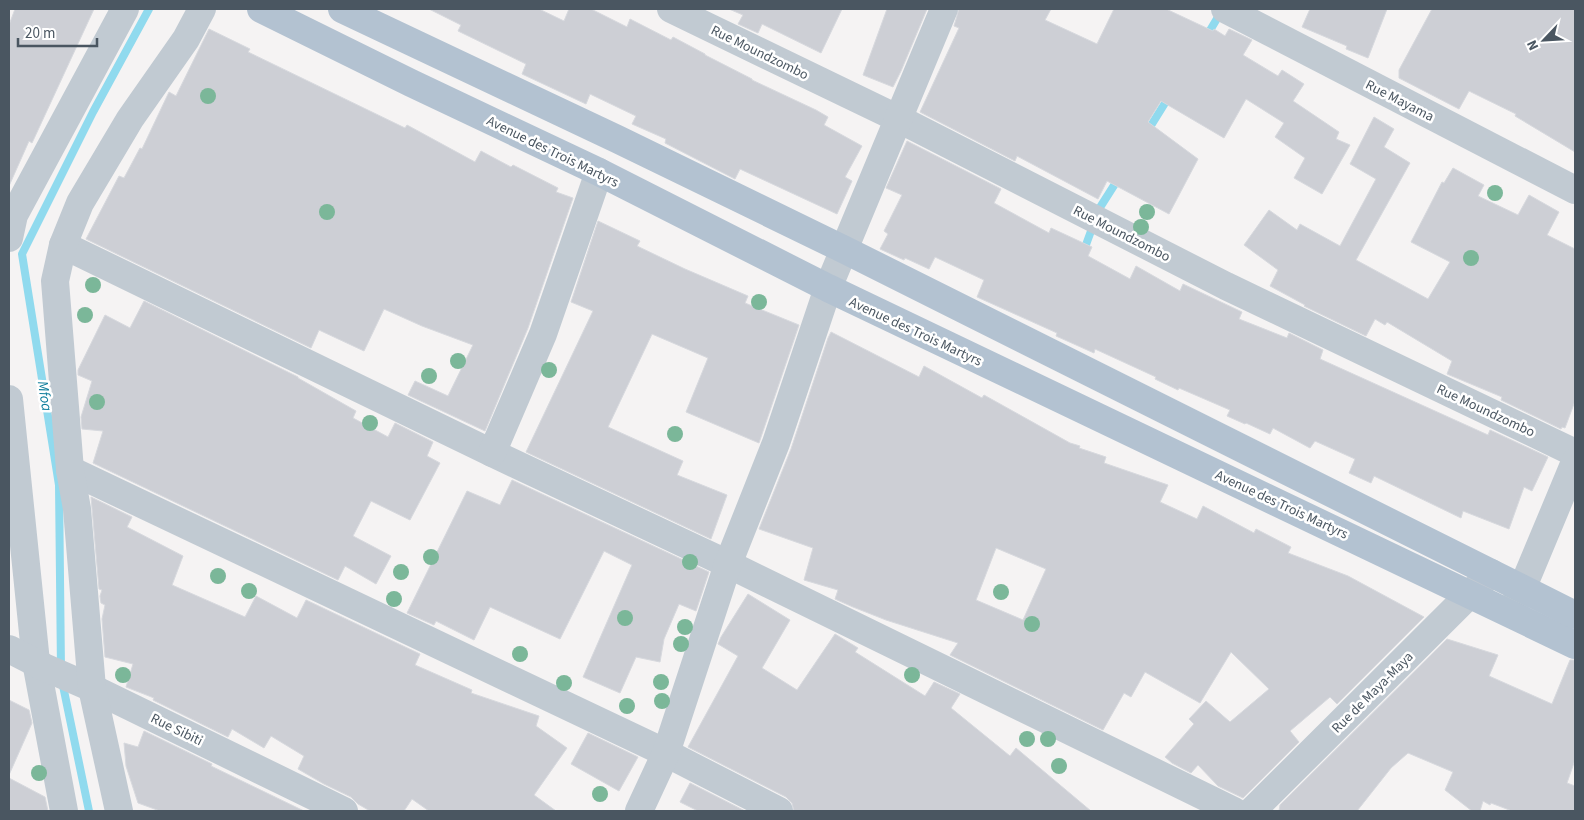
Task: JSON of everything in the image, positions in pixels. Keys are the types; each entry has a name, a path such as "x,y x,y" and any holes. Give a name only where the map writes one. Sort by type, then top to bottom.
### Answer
{"main road":[{"name":"Avenue des Trois Martyrs","path":"261,9 599,172 828,288 1575,645"},
{"path":"342,9 617,139 843,249 1575,615"}],"street":[{"path":"10,222 125,9"},
{"path":"119,811 92,688 77,509 70,470 56,281 63,244 80,203 130,119 186,39 202,9"},
{"name":"Rue Moundzombo","path":"671,9 899,119 1226,286 1575,453"},
{"path":"639,811 666,753 728,564 776,443 828,288 944,9"},
{"name":"Rue Mayama","path":"1225,9 1575,190"},
{"path":"492,454 543,334 599,172"},
{"path":"63,244 492,454 728,564 1234,811"},
{"path":"9,399 10,429 40,665 64,811"},
{"path":"1510,613 1522,589 1575,462"},
{"path":"70,470 666,753 779,811"},
{"name":"Rue de Maya-Maya","path":"1252,811 1491,573"},
{"name":"Rue Sibiti","path":"9,649 344,811"}],"building":[{"path":"15,9 94,9 32,143 29,141 9,186 9,25"},
{"path":"429,9 539,9 564,21 569,9 591,9 627,27 630,19 671,40 673,37 752,80 828,117 824,125 862,146 845,177 852,181 837,214 740,169 735,179 665,143 666,139 632,124 636,116 590,94 586,104 522,74 526,64 458,31 461,25"},
{"path":"729,9 842,9 821,53 762,24 758,33 738,24 743,15"},
{"path":"887,9 927,9 893,87 863,75"},
{"path":"959,9 1051,9 1045,20 1097,44 1114,9 1166,9 1213,31 1214,29 1225,36 1229,29 1252,40 1243,55 1278,76 1282,70 1304,84 1293,101 1339,132 1336,139 1350,145 1322,194 1294,178 1305,158 1275,137 1284,123 1246,99 1224,138 1161,101 1148,122 1198,159 1169,214 1107,181 1098,199 1017,156 1015,161 920,112 959,28 954,26"},
{"path":"1310,9 1387,9 1368,58 1346,49 1347,46 1302,27"},
{"path":"1432,9 1575,9 1575,152 1515,116 1516,114 1469,91 1459,109 1399,78 1399,70"},
{"path":"209,29 250,49 248,52 405,128 407,125 475,162 481,151 558,188 556,192 573,198 528,328 485,431 408,395 415,381 448,396 473,345 422,326 384,309 364,351 319,330 311,348 86,239 119,176 124,178 140,148 142,149 169,92 176,96"},
{"path":"1374,117 1394,129 1384,147 1410,163 1356,260 1428,299 1450,262 1411,242 1442,182 1444,183 1453,168 1484,185 1478,196 1518,215 1529,195 1559,212 1547,235 1575,249 1575,401 1565,428 1562,427 1561,429 1501,400 1502,397 1447,374 1452,361 1387,322 1385,325 1375,319 1366,336 1304,306 1270,286 1278,270 1244,245 1269,210 1297,230 1300,224 1340,246 1376,179 1350,164"},
{"path":"907,141 1001,189 994,203 1049,233 1051,228 1092,247 1088,256 1130,279 1136,266 1180,291 1183,284 1242,312 1239,319 1287,338 1289,333 1323,350 1320,359 1488,435 1490,430 1548,457 1532,491 1524,487 1509,529 1463,511 1461,518 1374,476 1371,483 1349,473 1355,459 1315,441 1310,448 1273,428 1270,434 1245,424 1227,416 1230,410 1179,388 1178,390 1155,379 1156,377 1095,349 1094,353 1056,336 1057,333 977,297 984,280 935,257 929,269 880,249 888,234 884,231 902,195 886,188"},
{"path":"598,221 640,241 637,246 748,296 745,303 799,325 759,443 686,412 708,358 652,334 608,427 683,461 677,475 727,495 711,539 526,452 593,311 571,302"},
{"path":"144,301 298,377 356,411 353,418 388,437 395,423 433,442 427,456 440,463 410,520 371,501 353,536 391,556 376,584 345,566 338,580 93,463 103,431 82,429 81,417 92,381 78,375 78,370 105,315 130,328"},
{"path":"831,332 919,377 924,366 982,398 984,395 1070,443 1080,446 1079,448 1106,457 1104,463 1168,485 1160,502 1197,519 1203,506 1254,533 1256,529 1291,547 1288,553 1348,576 1424,617 1337,704 1330,697 1290,731 1299,742 1243,798 1218,786 1198,765 1191,773 1165,757 1194,724 1189,719 1206,701 1230,722 1269,689 1231,652 1200,703 1145,672 1131,697 1124,693 1103,730 950,655 958,643 886,620 853,607 835,599 838,590 804,580 813,548 759,529 791,449","holes":["996,548 1046,569 1023,620 976,600"]},
{"path":"512,480 709,572 696,611 679,604 664,639 660,662 636,657 620,693 583,677 632,565 604,551 560,639 490,607 474,640 436,621 434,625 407,613 467,491 500,505"},
{"path":"91,497 132,517 127,527 183,556 172,585 245,617 256,596 297,618 306,600 420,654 415,665 472,690 471,693 539,716 536,726 567,748 534,795 556,811 429,811 412,799 404,811 370,811 351,797 298,769 304,756 271,736 264,748 232,729 228,737 153,700 154,698 126,687 133,664 105,657 102,619 105,605 101,603 100,596 102,590 99,589"},
{"path":"748,594 790,620 762,668 797,690 835,634 858,648 855,652 925,696 934,682 960,694 951,708 1010,756 1016,748 1091,811 794,811 792,803 786,797 688,747 738,656 718,644"},
{"path":"1447,639 1498,655 1489,676 1552,704 1570,660 1575,660 1575,760 1567,783 1575,786 1575,811 1512,811 1483,801 1480,811 1472,811 1445,790 1453,772 1408,753 1391,768 1357,811 1279,811 1280,805"},
{"path":"9,700 29,710 32,723 9,775"},
{"path":"144,731 304,811 160,811 138,803 126,766 124,743 138,747"},
{"path":"588,733 638,757 619,791 571,764"},
{"path":"9,778 45,797 48,811 9,811"},
{"path":"690,783 745,811 698,811 680,802"}],"waterway":[{"name":"Mfoa","path":"61,670 59,485 22,254 93,112 149,9"},
{"path":"1206,37 1221,12"},
{"path":"1147,132 1170,95"},
{"path":"1083,253 1099,209 1120,176"},
{"name":"Mfoa","path":"62,681 89,811"}]}
